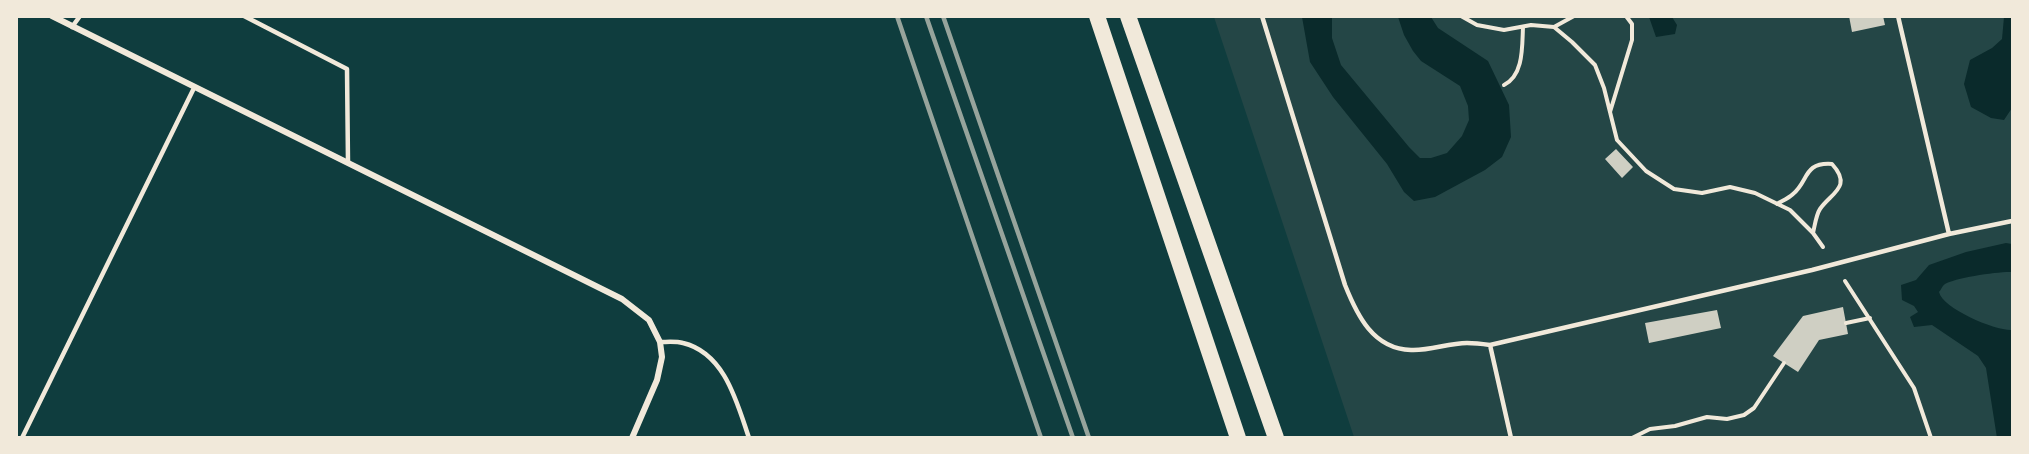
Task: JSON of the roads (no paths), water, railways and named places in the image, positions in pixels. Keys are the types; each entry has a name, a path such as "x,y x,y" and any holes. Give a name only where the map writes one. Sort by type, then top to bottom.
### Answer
{"highway":[{"path":"1097,16 1238,438"},
{"path":"1128,16 1276,438"}],"street":[{"path":"52,16 622,299 649,320 660,342 662,357 657,380 632,438"}],"lane":[{"path":"72,27 80,16"},
{"path":"244,16 347,69 348,164"},
{"path":"1262,16 1345,285 1362,322 1385,343 1399,348 1411,350 1466,343 1490,345 1949,234 2013,221"},
{"path":"1898,16 1949,234"},
{"path":"22,438 194,88"},
{"path":"660,342 683,343 701,352 722,370 737,404 748,438"},
{"path":"1490,345 1511,438"}],"railway":[{"path":"897,16 1041,438"},
{"path":"926,16 1073,438"},
{"path":"943,16 1089,438"}]}
